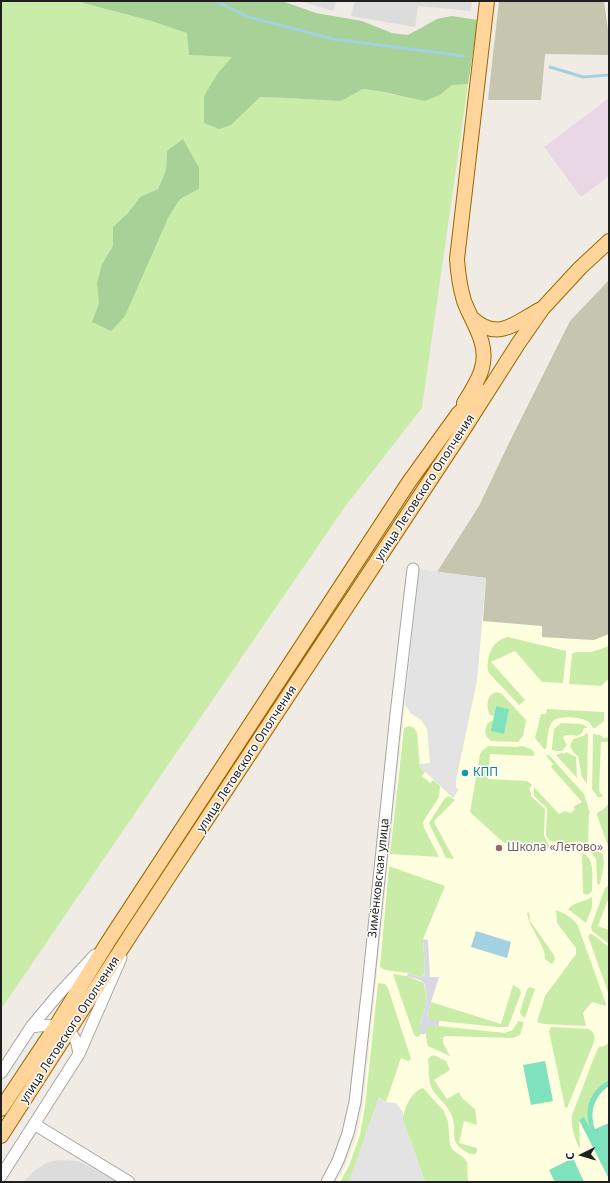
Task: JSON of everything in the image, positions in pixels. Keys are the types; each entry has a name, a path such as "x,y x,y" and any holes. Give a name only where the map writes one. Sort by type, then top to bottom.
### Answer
{"main road":[{"path":"458,414 474,386 482,367 484,354 482,341 465,303 458,282 457,259 486,1"},
{"name":"улица Летовского Ополчения","path":"1,1136 133,931 495,382 518,344 543,308 580,268 609,241"},
{"path":"472,319 481,326 498,330 508,328 543,308"},
{"name":"улица Летовского Ополчения","path":"1,1109 56,1026 108,942 405,488 458,414 495,382"}],"street":[{"name":"Зимёнковская улица","path":"326,1182 338,1160 348,1133 355,1102 396,714 413,569"},
{"path":"1,1176 79,1054 133,931"},
{"path":"1,1072 31,1026 108,942"},
{"path":"31,1026 45,1024 56,1026 68,1032 76,1041 79,1054"},
{"path":"34,1124 129,1182"}],"shaded area":[{"path":"300,1 336,1 333,11"},
{"path":"355,1 472,1 471,11 418,6 415,27 351,16"},
{"path":"499,1 604,1 609,38 609,55 545,54 541,100 488,100"},
{"path":"609,98 609,176 581,197 544,147"},
{"path":"609,280 609,634 594,640 542,637 542,626 483,621 486,578 437,572 479,506 570,321"},
{"name":"Школа «Летово»","path":"419,569 486,578 483,621 542,626 542,637 594,640 609,634 609,1182 337,1182 346,1165 357,1135 363,1106"},
{"path":"419,569 486,578 477,681 456,780 456,788 459,789 453,798 420,767 420,764 430,763 427,729 421,720 410,713 405,704"},
{"path":"423,939 428,940 430,977 439,977 427,1015 430,1020 439,1020 439,1026 428,1026 425,1030 426,1034 420,1034 420,1025 427,1000 425,985 420,980 407,976 408,973 421,977 425,974"},
{"path":"379,1097 386,1102 396,1103 403,1112 403,1120 425,1182 349,1182"},
{"path":"59,1160 78,1161 118,1182 23,1182 35,1170 46,1163"}],"green space":[{"path":"1,1 81,1 83,3 151,21 188,33 189,55 233,57 218,73 231,125 259,97 341,101 363,89 394,95 440,95 452,85 468,84 422,408 344,508 1,1009","holes":["167,151 199,189 180,199 168,218 92,322 99,303 102,264 113,246 114,227 128,213 140,197 158,189 166,170"]},
{"path":"81,1 282,1 316,13 362,21 392,33 408,35 437,19 452,16 478,20 468,84 452,85 440,95 425,101 363,89 341,101 260,97 231,125 219,129 204,123 204,96 218,73 232,57 189,55 187,33 151,21 83,3"},
{"path":"183,139 199,168 199,189 180,199 168,218 125,316 111,331 92,322 99,303 97,283 102,264 113,246 113,227 128,213 140,197 158,189 166,170 167,151"},
{"path":"508,637 566,651 563,683 542,682 515,651 491,662 525,700 519,705 489,673 488,669 488,660 493,647 496,643"},
{"path":"609,646 609,679 601,686 569,684 572,654 575,652 591,652"},
{"path":"497,692 502,694 526,720 523,736 518,742 491,741 486,736 485,731 487,724 491,721 493,721 504,734 496,706 494,716 490,715 488,708 489,698 493,693"},
{"path":"496,706 509,709 504,734 491,731"},
{"path":"547,709 604,712 604,721 593,728 588,721 580,718 565,717 556,719 551,724 546,749 544,749 535,738 541,714 546,714"},
{"path":"561,723 581,724 587,728 584,728 582,733 577,736 565,735 563,738 567,745 562,751 552,750 554,729"},
{"path":"409,726 414,728 417,733 420,767 425,772 422,776 430,783 433,780 440,786 439,797 423,822 424,828 439,857 390,854 404,728"},
{"path":"586,733 588,734 587,784 582,777 578,756 574,753 570,746 573,739 583,736"},
{"path":"593,734 600,735 604,738 609,737 609,742 601,742 599,791 603,796 601,797 598,797 592,789"},
{"path":"488,746 522,746 531,749 534,752 534,756 490,754 488,779 527,781 532,785 529,789 531,796 545,809 544,836 549,845 548,849 504,843 470,812 480,754"},
{"path":"566,752 576,757 577,778 556,755 562,753 565,754"},
{"path":"549,755 584,794 590,813 588,843 585,844 580,841 566,843 550,841 546,835 547,808 534,796 534,787 559,814 565,811 571,813 575,809 573,807 582,802 551,767 553,764 546,756"},
{"path":"449,796 455,800 434,822 454,859 446,858 429,823 445,798"},
{"path":"609,803 609,849 597,815 598,812 603,810"},
{"path":"590,848 603,854 604,864 600,884 598,885 596,859 589,849"},
{"path":"582,853 589,859 593,875 592,891 588,895 583,893"},
{"path":"389,866 445,886 423,939 425,973 421,977 408,973 385,970 380,967"},
{"path":"609,885 609,897 598,926 609,930 609,944 592,931 591,927 605,888"},
{"path":"592,897 592,907 586,923 568,909 574,905"},
{"path":"556,910 571,918 578,926 606,1004 606,1006 592,1002 583,1013 586,1026 544,1024 537,1022 545,996 576,954 576,948 557,923"},
{"path":"529,912 530,921 554,955 555,959 552,964 545,959 543,948 528,919 527,913"},
{"path":"590,934 609,947 609,995 588,936"},
{"path":"393,974 407,976 424,983 427,1000 420,1025 420,1035 417,1037 414,1035"},
{"path":"378,983 385,984 388,988 411,1059 408,1061 401,1058 386,1102 379,1097 349,1182 340,1182 349,1166 360,1135 365,1106"},
{"path":"513,985 520,989 521,993 508,1027 430,1020 427,1015 431,1002 501,1024"},
{"path":"530,987 535,989 525,1018 520,1012 527,989"},
{"path":"518,1021 524,1022 520,1035 513,1038 446,1036 443,1038 443,1043 450,1056 428,1046 427,1043 425,1030 429,1025 505,1033 513,1030"},
{"path":"551,1027 588,1029 593,1032 594,1036 594,1042 567,1108 565,1107 549,1031"},
{"path":"609,1043 609,1080 591,1097 591,1131 579,1120 580,1149 573,1132 572,1115 597,1050 600,1046 602,1047"},
{"path":"434,1055 446,1061 450,1070 434,1080 447,1099 459,1092 462,1098 475,1109 477,1125 464,1121 459,1143 477,1148 477,1152 474,1154 466,1152 456,1143 451,1114 431,1087 428,1059"},
{"path":"545,1061 553,1101 531,1105 523,1065"},
{"path":"609,1080 609,1086 596,1100 594,1105 593,1122 595,1129 609,1123 609,1179 579,1120 584,1117 590,1128 588,1120 588,1107 590,1101 597,1090"},
{"path":"423,1088 444,1111 448,1122 450,1145 453,1150 467,1162 468,1182 425,1182 403,1120 403,1116 409,1101 415,1093"},
{"path":"573,1158 584,1182 555,1182 549,1170"}],"water":[{"path":"476,931 511,942 507,958 471,947"}],"waterway":[{"path":"215,1 249,17 333,39 464,56"},
{"path":"550,67 583,77 609,75"}],"place":[{"name":"КПП","path":"465,773"},
{"name":"Школа «Летово»","path":"499,848"}]}
